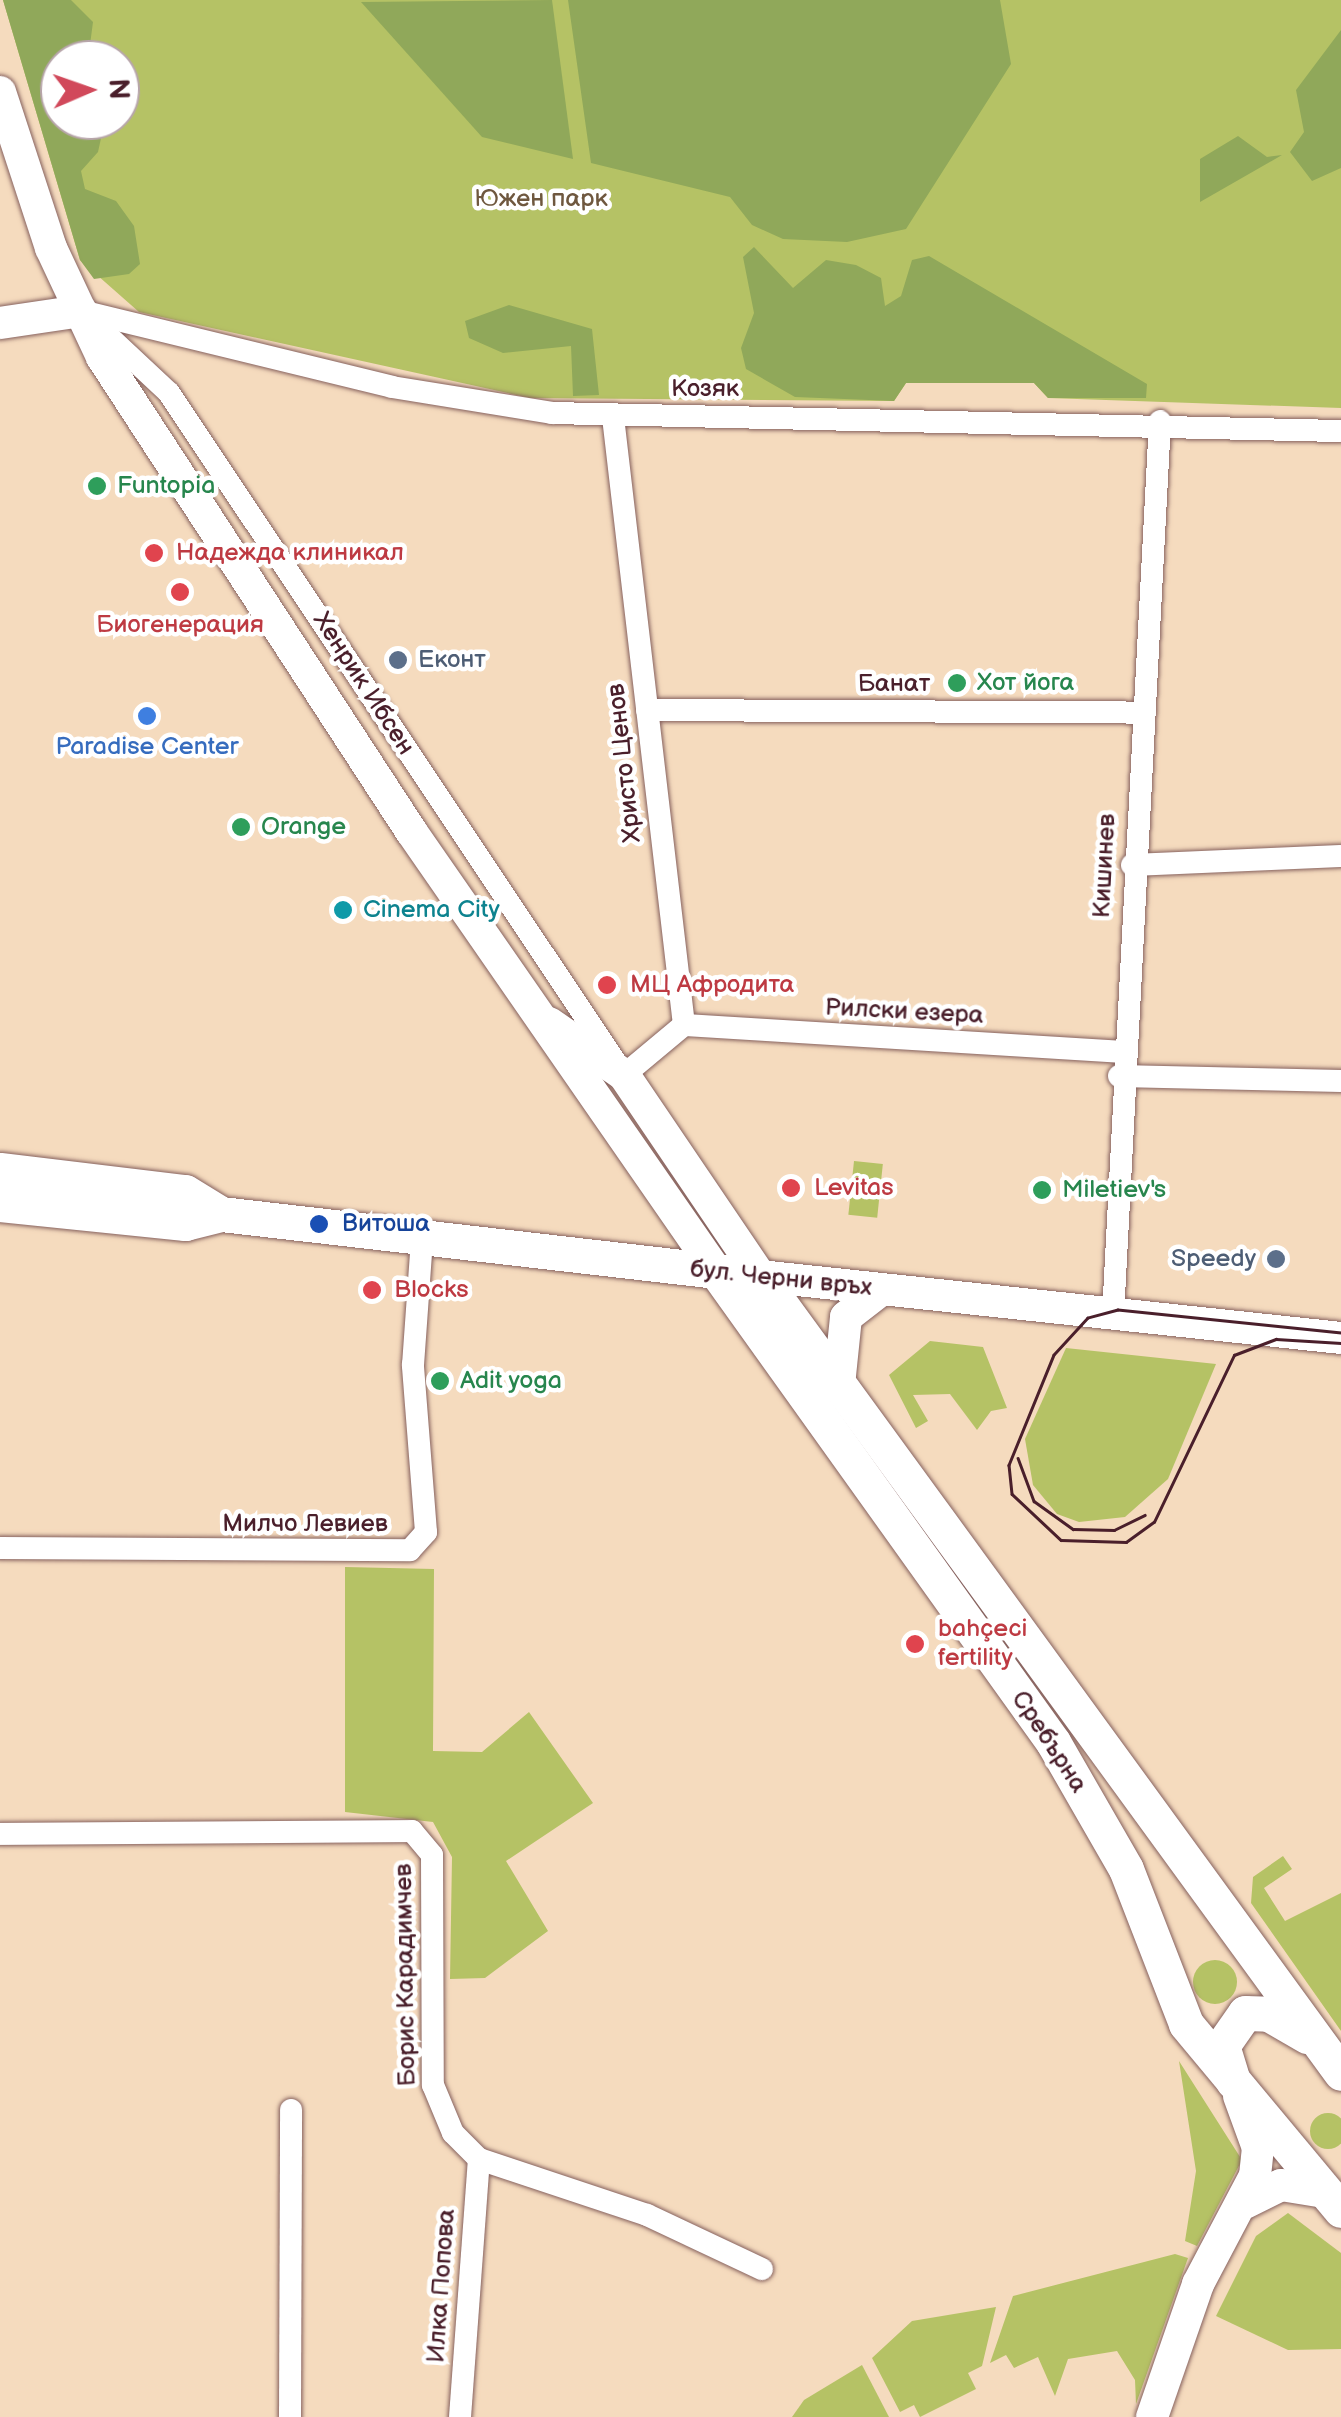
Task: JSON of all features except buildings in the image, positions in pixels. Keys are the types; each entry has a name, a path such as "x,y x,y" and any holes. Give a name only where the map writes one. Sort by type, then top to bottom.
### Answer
{"main road":[{"name":"Хенрик Ибсен","path":"0,92 81,311 173,468 541,1019 716,1272"},
{"path":"0,323 81,311"},
{"name":"Хенрик Ибсен","path":"541,1019 624,1076 760,1276"},
{"name":"бул. Черни връх","path":"0,1170 186,1192 221,1214"},
{"name":"бул. Черни връх","path":"0,1204 186,1223 221,1214 716,1272 1341,1338"},
{"name":"Сребърна","path":"716,1272 1053,1742 1126,1868 1186,2024 1238,2092 1258,2148 1245,2202 1198,2284 1152,2417"},
{"name":"Сребърна","path":"760,1276 1341,2073"},
{"path":"839,1386 846,1316 881,1290"},
{"path":"1316,2042 1269,2014 1233,2020 1222,2046 1238,2092 1330,2201"},
{"path":"1245,2202 1281,2186 1330,2201"}],"street":[{"name":"Козяк","path":"81,311 392,387 613,416 1160,421 1341,431"},
{"name":"Хенрик Ибсен","path":"81,311 169,392 624,1076"},
{"name":"Христо Ценов","path":"613,416 684,1026"},
{"name":"Кишинев","path":"1113,1314 1119,1076 1160,421"},
{"name":"Банат","path":"646,710 1142,713"},
{"path":"1132,864 1341,856"},
{"path":"624,1076 684,1026"},
{"name":"Рилски езера","path":"684,1026 1121,1052"},
{"path":"1119,1076 1341,1081"},
{"name":"Милчо Левиев","path":"0,1548 410,1550 426,1532 413,1365 422,1238"},
{"name":"Борис Карадимчев","path":"0,1834 412,1831 432,1854 433,2085 442,2116 478,2159"},
{"path":"290,2417 292,2110"},
{"path":"478,2159 647,2215 762,2269"},
{"name":"Илка Попова","path":"460,2417 478,2159"}],"green space":[{"name":"Южен парк","path":"3,0 1341,0 1341,408 1048,398 1034,383 906,383 894,401 530,398 139,312 80,260 44,140 140,140 140,40 40,40 40,125"},
{"path":"3,0 71,0 93,22 91,40 40,40 40,125"},
{"path":"552,0 573,159 482,137 361,2"},
{"path":"568,0 1000,0 1011,64 906,229 847,242 783,239 752,225 730,197 591,163"},
{"path":"1341,30 1341,168 1312,181 1290,152 1304,132 1296,90"},
{"path":"1238,136 1267,157 1282,155 1200,202 1200,159"},
{"path":"44,140 101,140 98,152 81,171 85,189 116,201 134,226 140,264 129,274 94,279 80,260"},
{"path":"754,247 793,288 826,260 856,265 881,278 885,306 901,296 912,260 929,256 1147,384 1146,398 1048,398 1034,383 906,383 894,401 795,397 746,369 741,348 754,313 743,257"},
{"path":"509,305 592,329 599,395 573,396 571,346 503,353 469,338 465,321"},
{"path":"854,1161 883,1164 877,1218 848,1215"},
{"path":"930,1341 983,1347 1007,1408 991,1411 977,1430 950,1394 913,1395 928,1421 916,1428 889,1375"},
{"path":"1066,1348 1216,1364 1168,1479 1125,1517 1079,1522 1057,1514 1033,1485 1025,1439"},
{"path":"345,1567 434,1569 433,1751 482,1752 529,1712 593,1803 506,1861 548,1931 485,1978 450,1979 452,1857 433,1822 345,1812"},
{"path":"1283,1856 1292,1869 1264,1888 1285,1921 1341,1893 1341,2031 1251,1903 1253,1877"},
{"path":"1215,1960 1230,1967 1237,1982 1230,1997 1215,2004 1200,1997 1193,1982 1200,1967"},
{"path":"1179,2061 1242,2160 1197,2246 1185,2241 1196,2171"},
{"path":"1328,2113 1341,2118 1346,2131 1341,2144 1328,2149 1315,2144 1310,2131 1315,2118"},
{"path":"1288,2213 1341,2253 1341,2349 1288,2350 1216,2316 1256,2236"},
{"path":"1175,2254 1188,2258 1136,2404 1135,2380 1117,2351 1068,2359 1055,2396 1038,2357 1014,2368 1006,2355 990,2363 1013,2296"},
{"path":"996,2307 982,2366 968,2373 976,2389 920,2417 914,2405 900,2412 872,2358 912,2321"},
{"path":"862,2365 889,2417 792,2417 804,2400"}],"tram line":[{"path":"1341,1333 1118,1310 1088,1318 1054,1355 1009,1465 1012,1494 1061,1540 1126,1542 1154,1522 1234,1355 1276,1339 1341,1343"},
{"path":"1018,1458 1034,1501 1073,1529 1114,1530 1145,1515"}],"place":[{"name":"Funtopia","path":"97,486"},
{"name":"Надежда клиникал","path":"154,553"},
{"name":"Биогенерация","path":"180,592"},
{"name":"Еконт","path":"398,660"},
{"name":"Хот йога","path":"957,683"},
{"name":"Paradise Center","path":"147,716"},
{"name":"Orange","path":"241,827"},
{"name":"Cinema City","path":"343,910"},
{"name":"МЦ Афродита","path":"607,985"},
{"name":"Levitas","path":"791,1188"},
{"name":"Miletiev's","path":"1042,1190"},
{"name":"Витоша","path":"319,1224"},
{"name":"Speedy","path":"1276,1259"},
{"name":"Blocks","path":"372,1290"},
{"name":"Adit yoga","path":"440,1381"},
{"name":"bahçeci fertility","path":"915,1644"}]}
